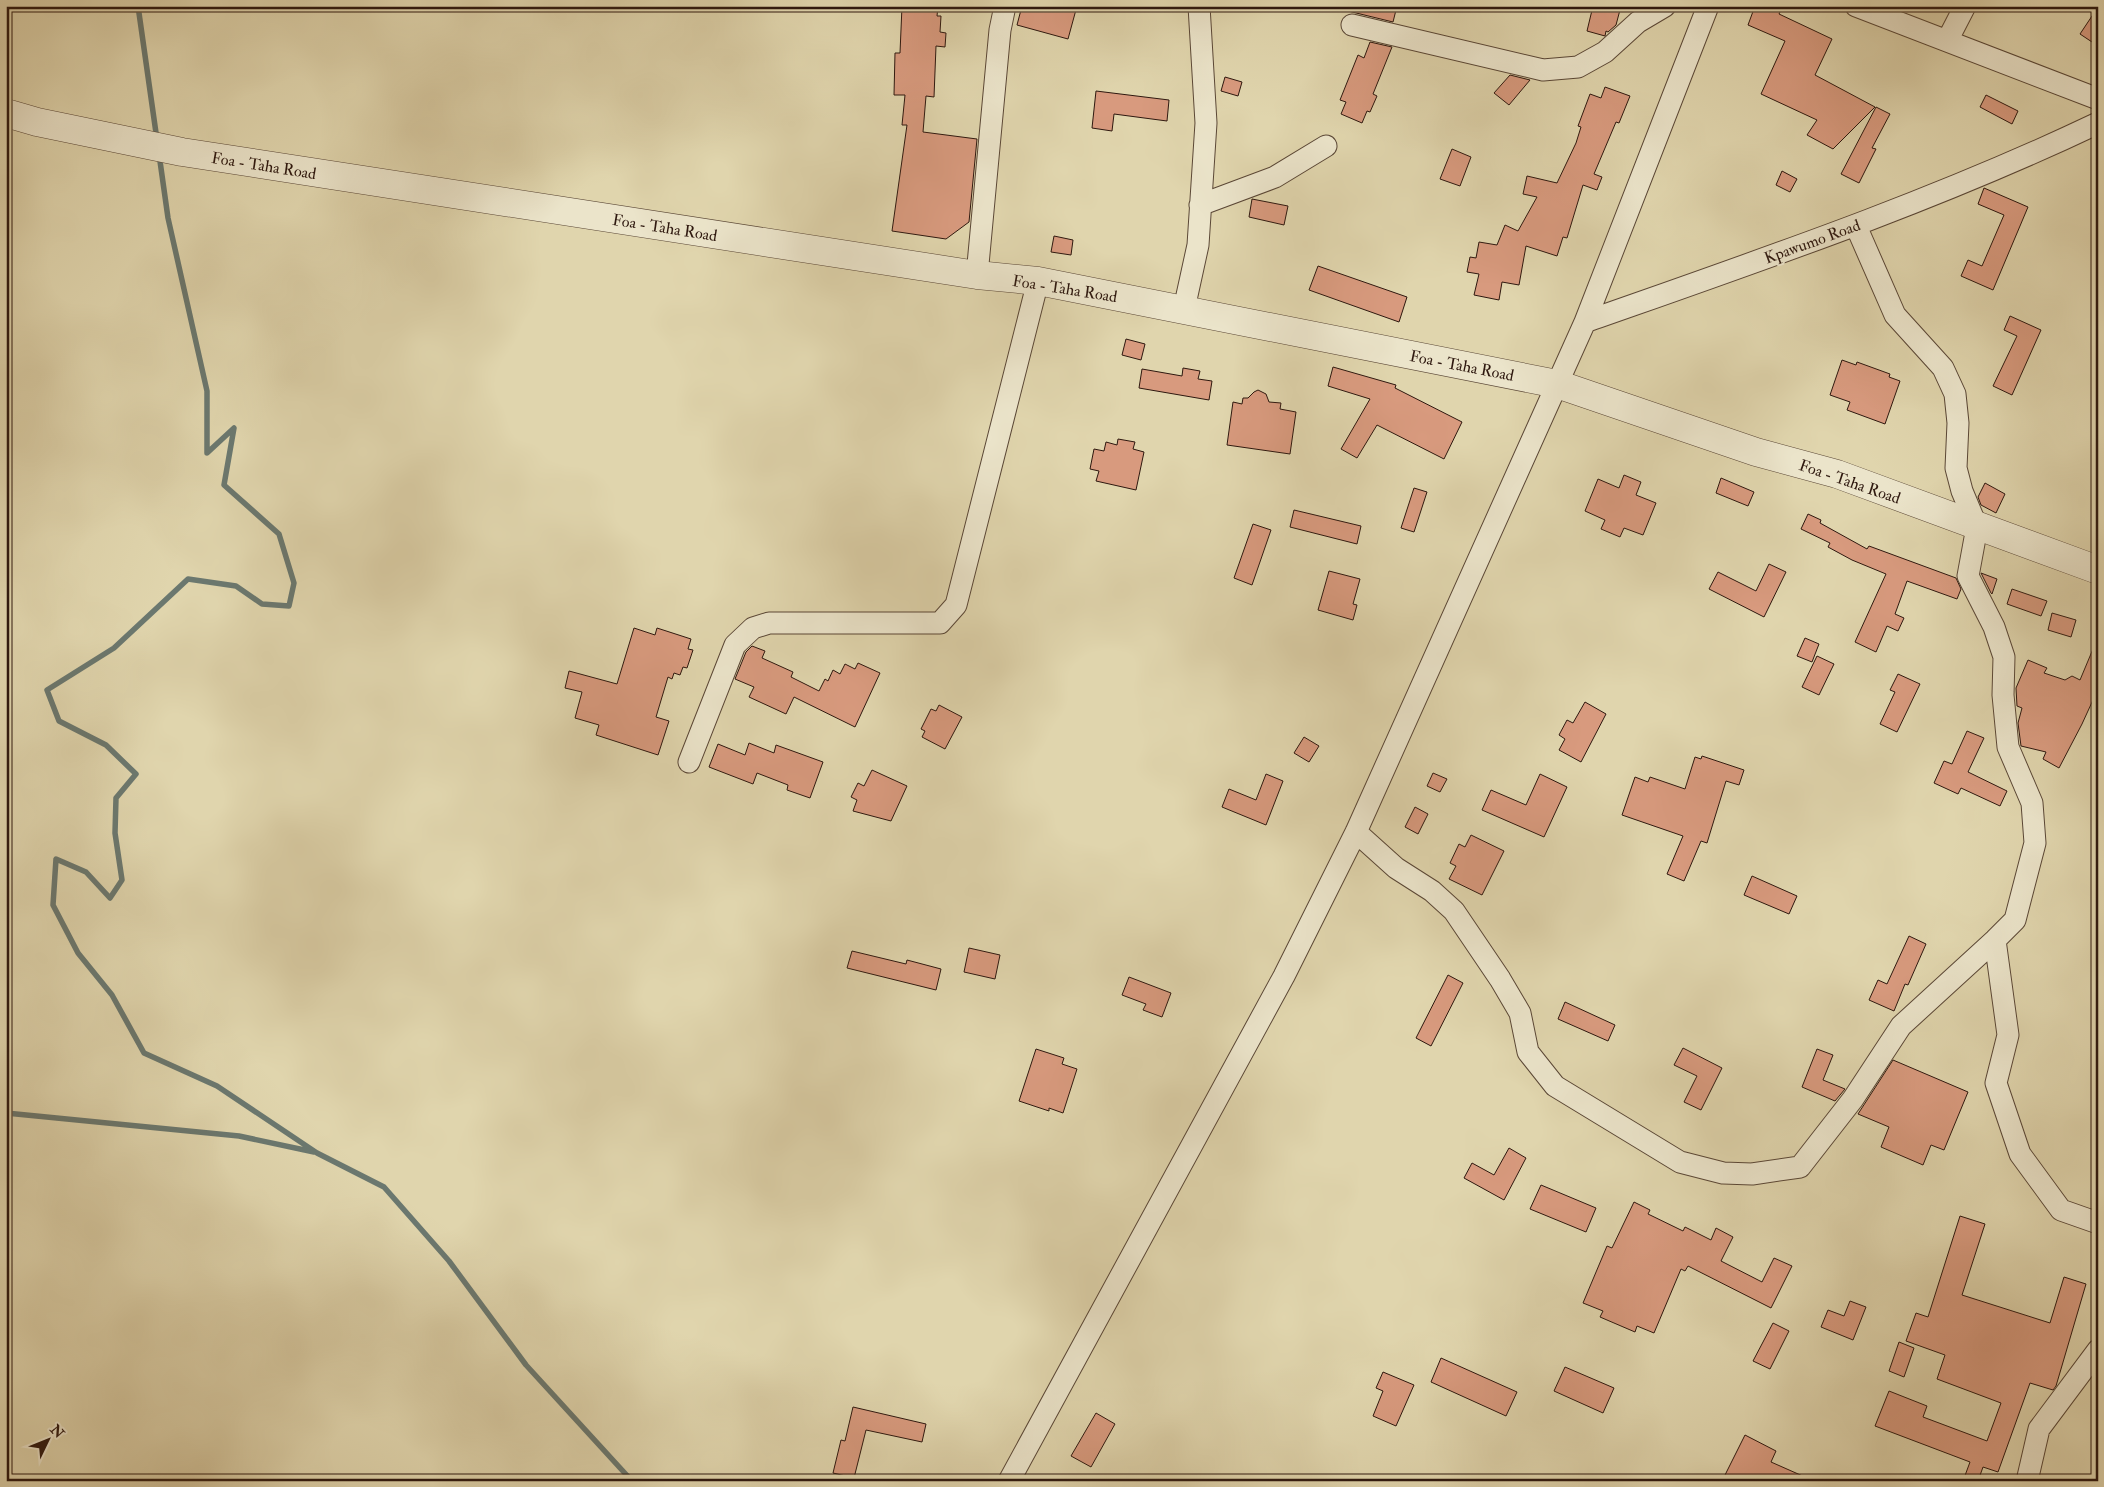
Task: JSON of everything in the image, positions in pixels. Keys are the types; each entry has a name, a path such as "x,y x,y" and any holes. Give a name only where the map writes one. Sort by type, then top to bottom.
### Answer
{"street":[{"path":"977,275 1000,30 1005,6"},
{"path":"1184,308 1198,246 1206,123 1199,6"},
{"path":"1352,25 1543,70 1578,67 1605,52 1638,22 1666,6"},
{"path":"1009,1481 1284,976 1356,832 1585,322 1708,6"},
{"path":"1856,6 2098,99"},
{"path":"1947,41 1965,6"},
{"name":"Foa - Taha Road","path":"6,113 37,122 182,152 977,275 1038,281 1184,308 1557,384 1756,452 1837,474 2098,570"},
{"name":"Kpawumo Road","path":"1585,322 1856,226 2029,156 2098,123"},
{"path":"1200,205 1275,177 1326,146"},
{"path":"1356,832 1396,868 1432,891 1454,911 1520,1012 1528,1052 1555,1086 1680,1162 1723,1173 1752,1174 1800,1167 1853,1099 1901,1026 2015,920 2035,843 2032,803 2008,747 2003,694 2004,657 1994,627 1968,576 1977,527 1962,491 1956,468 1958,423 1955,394 1943,368 1895,315 1856,226"},
{"path":"689,762 735,645 753,628 769,623 940,623 956,605 1038,281"},
{"path":"1995,940 2008,1035 1996,1082 2020,1154 2061,1210 2098,1223"},
{"path":"2027,1481 2039,1429 2098,1350"}],"building":[{"path":"902,6 938,6 937,16 941,16 940,32 946,33 945,47 936,46 934,97 926,96 923,132 977,139 969,222 946,239 892,231 907,125 902,125 905,95 894,95 895,53 900,53"},
{"path":"1022,6 1077,6 1068,39 1017,25"},
{"path":"1349,6 1397,6 1393,22 1348,11"},
{"path":"1593,6 1621,6 1616,25 1608,32 1606,31 1605,36 1587,31"},
{"path":"1755,6 1765,6 1780,12 1779,14 1832,39 1815,75 1875,107 1833,149 1807,135 1817,120 1761,94 1785,41 1748,25"},
{"path":"2098,7 2098,46 2080,34"},
{"path":"1370,42 1392,47 1373,94 1377,96 1370,112 1367,111 1362,123 1341,114 1346,102 1340,100 1358,55 1364,58"},
{"path":"1510,75 1530,80 1509,105 1494,93"},
{"path":"1225,77 1242,82 1238,96 1221,91"},
{"path":"1605,87 1630,96 1619,123 1616,122 1594,174 1602,177 1597,190 1583,185 1567,238 1563,237 1557,256 1526,246 1519,285 1502,282 1499,300 1474,295 1479,274 1467,272 1470,257 1476,258 1479,242 1497,245 1505,225 1518,231 1537,197 1523,194 1527,176 1557,183 1576,143 1581,127 1578,126 1590,94 1601,98"},
{"path":"1096,91 1169,100 1167,121 1114,114 1112,131 1092,128"},
{"path":"1986,95 2018,111 2012,124 1980,107"},
{"path":"1876,107 1890,114 1872,148 1876,149 1859,183 1841,174"},
{"path":"1452,149 1471,157 1460,186 1440,179"},
{"path":"1782,171 1797,179 1790,192 1776,185"},
{"path":"1984,188 2028,207 1993,290 1961,276 1968,260 1982,266 2004,215 1978,204"},
{"path":"1252,199 1288,206 1284,225 1249,217"},
{"path":"1054,236 1073,240 1071,255 1051,252"},
{"path":"1318,266 1407,297 1399,322 1309,290"},
{"path":"2010,316 2041,330 2012,395 1993,386 2017,336 2004,330"},
{"path":"1126,339 1145,344 1141,360 1122,355"},
{"path":"1842,360 1856,365 1857,362 1890,374 1889,377 1900,381 1885,424 1847,410 1850,402 1830,395"},
{"path":"1333,367 1396,385 1395,388 1462,422 1444,459 1377,425 1357,458 1341,449 1370,399 1328,386"},
{"path":"1183,368 1200,371 1198,379 1212,381 1209,400 1139,388 1142,369 1182,376"},
{"path":"1258,390 1266,394 1269,402 1281,403 1280,409 1296,412 1290,454 1227,445 1233,402 1242,404 1243,398 1248,398"},
{"path":"1118,439 1135,442 1133,449 1144,452 1136,490 1096,481 1099,471 1090,469 1094,449 1104,451 1106,442 1117,445"},
{"path":"1624,475 1641,482 1636,495 1656,503 1643,535 1624,528 1620,537 1601,529 1605,520 1585,511 1598,479 1619,488"},
{"path":"1721,478 1754,492 1748,506 1716,493"},
{"path":"1985,483 2005,494 1996,513 1981,505 1978,497"},
{"path":"1414,488 1427,492 1414,532 1401,528"},
{"path":"1294,510 1361,526 1357,544 1290,527"},
{"path":"1808,514 1821,520 1820,523 1867,549 1869,546 1956,578 1961,589 1957,599 1907,581 1895,614 1904,618 1898,631 1887,626 1876,652 1855,642 1886,574 1852,560 1828,547 1830,543 1801,529"},
{"path":"1253,524 1271,530 1252,585 1234,578"},
{"path":"1769,564 1786,572 1764,617 1709,589 1718,572 1756,591"},
{"path":"1329,571 1360,579 1353,604 1357,605 1353,620 1318,610"},
{"path":"1981,573 1997,579 1992,594 1991,593"},
{"path":"2012,589 2047,601 2041,616 2007,604"},
{"path":"2052,613 2076,620 2071,637 2048,630"},
{"path":"634,628 655,635 657,628 691,639 688,649 693,650 687,668 683,667 680,675 674,673 672,679 668,677 656,717 669,721 658,755 596,735 599,725 575,718 582,692 565,688 569,671 617,684"},
{"path":"2098,637 2098,689 2059,768 2043,759 2046,752 2021,746 2018,723 2022,708 2017,706 2016,688 2028,660 2047,668 2044,673 2065,680 2072,676 2080,680"},
{"path":"1805,638 1819,644 1812,662 1797,656"},
{"path":"752,646 765,651 762,658 793,672 791,677 819,691 825,679 828,681 833,670 840,674 845,664 855,669 858,663 880,673 855,727 794,697 786,714 749,697 754,687 735,679 746,652"},
{"path":"1817,656 1834,664 1819,695 1802,687"},
{"path":"1898,674 1920,684 1897,732 1880,724 1895,692 1890,690"},
{"path":"1585,702 1606,714 1581,762 1559,750 1565,739 1559,735 1567,720 1573,723"},
{"path":"939,705 962,717 945,749 922,737 925,731 921,729 931,709 936,711"},
{"path":"1967,731 1984,738 1968,772 2007,791 2000,806 1961,788 1958,794 1934,783 1944,761 1952,764"},
{"path":"1304,737 1319,746 1309,762 1294,753"},
{"path":"749,743 774,753 776,745 823,762 810,798 787,790 788,785 757,773 753,784 709,767 718,744 745,755"},
{"path":"1702,756 1744,770 1739,785 1726,781 1707,843 1701,841 1684,881 1667,874 1683,836 1622,815 1635,777 1648,782 1650,777 1685,789 1695,757 1701,759"},
{"path":"872,770 907,786 891,821 853,811 857,800 851,797 858,783 864,786"},
{"path":"1433,773 1447,779 1440,792 1427,786"},
{"path":"1266,774 1283,781 1266,825 1222,807 1229,789 1256,800"},
{"path":"1540,774 1567,787 1544,837 1482,810 1491,790 1526,805"},
{"path":"1415,807 1428,814 1418,834 1405,827"},
{"path":"1471,835 1504,851 1482,895 1449,879 1456,866 1450,863 1459,844 1465,847"},
{"path":"1752,876 1797,896 1789,914 1744,895"},
{"path":"1909,936 1926,944 1908,985 1905,984 1894,1011 1869,1000 1878,980 1887,984"},
{"path":"969,948 1000,955 995,979 964,972"},
{"path":"852,951 906,964 907,960 941,969 936,990 847,968"},
{"path":"1448,975 1463,983 1431,1046 1416,1038"},
{"path":"1129,977 1171,993 1162,1017 1143,1010 1146,1004 1122,995"},
{"path":"1565,1002 1615,1025 1608,1041 1558,1019"},
{"path":"1683,1048 1722,1068 1701,1110 1684,1102 1697,1076 1674,1065"},
{"path":"1036,1049 1064,1058 1062,1064 1077,1069 1063,1113 1049,1108 1049,1111 1019,1101"},
{"path":"1817,1049 1833,1055 1823,1080 1845,1089 1835,1101 1802,1087"},
{"path":"1893,1060 1968,1092 1944,1150 1931,1145 1923,1165 1881,1147 1889,1127 1858,1114"},
{"path":"1509,1148 1526,1158 1504,1200 1464,1178 1472,1163 1494,1175"},
{"path":"1541,1185 1596,1208 1586,1232 1530,1209"},
{"path":"1634,1202 1650,1210 1648,1214 1683,1231 1685,1227 1711,1240 1716,1228 1733,1237 1721,1261 1762,1282 1774,1258 1792,1266 1771,1308 1688,1266 1685,1271 1681,1269 1654,1333 1637,1326 1635,1332 1600,1317 1603,1311 1583,1303 1607,1246 1612,1248"},
{"path":"1960,1216 1985,1224 1962,1295 2050,1323 2064,1277 2086,1284 2056,1386 2053,1390 2030,1383 1998,1472 1983,1467 1978,1481 1963,1481 1970,1462 1875,1426 1889,1391 1927,1406 1923,1417 1987,1441 2001,1403 1937,1379 1945,1355 1906,1341 1916,1313 1928,1317"},
{"path":"1850,1301 1866,1307 1853,1340 1821,1327 1828,1310 1844,1316"},
{"path":"1773,1323 1789,1331 1770,1369 1753,1361"},
{"path":"1899,1342 1914,1348 1904,1377 1889,1371"},
{"path":"1441,1358 1517,1392 1506,1416 1431,1382"},
{"path":"1565,1367 1614,1388 1603,1413 1554,1391"},
{"path":"1383,1372 1414,1385 1396,1426 1373,1416 1383,1391 1376,1388"},
{"path":"853,1407 926,1424 922,1442 866,1430 854,1478 833,1473 841,1440 845,1441"},
{"path":"1096,1413 1115,1424 1091,1467 1071,1456"},
{"path":"1745,1435 1776,1451 1771,1462 1814,1481 1722,1481"}],"waterway":[{"path":"138,6 157,140"},
{"path":"159,154 168,218 207,391 207,453 234,428 224,485 279,534 294,583 289,606 262,604 236,586 188,579 114,648 47,690 59,721 106,745 136,774 116,798 115,833 122,880 110,898 86,872 56,859 53,905 78,953 112,995 144,1053 217,1086 317,1153 384,1187 449,1261 526,1365 632,1481"},
{"path":"6,1113 239,1136 314,1152"}]}
